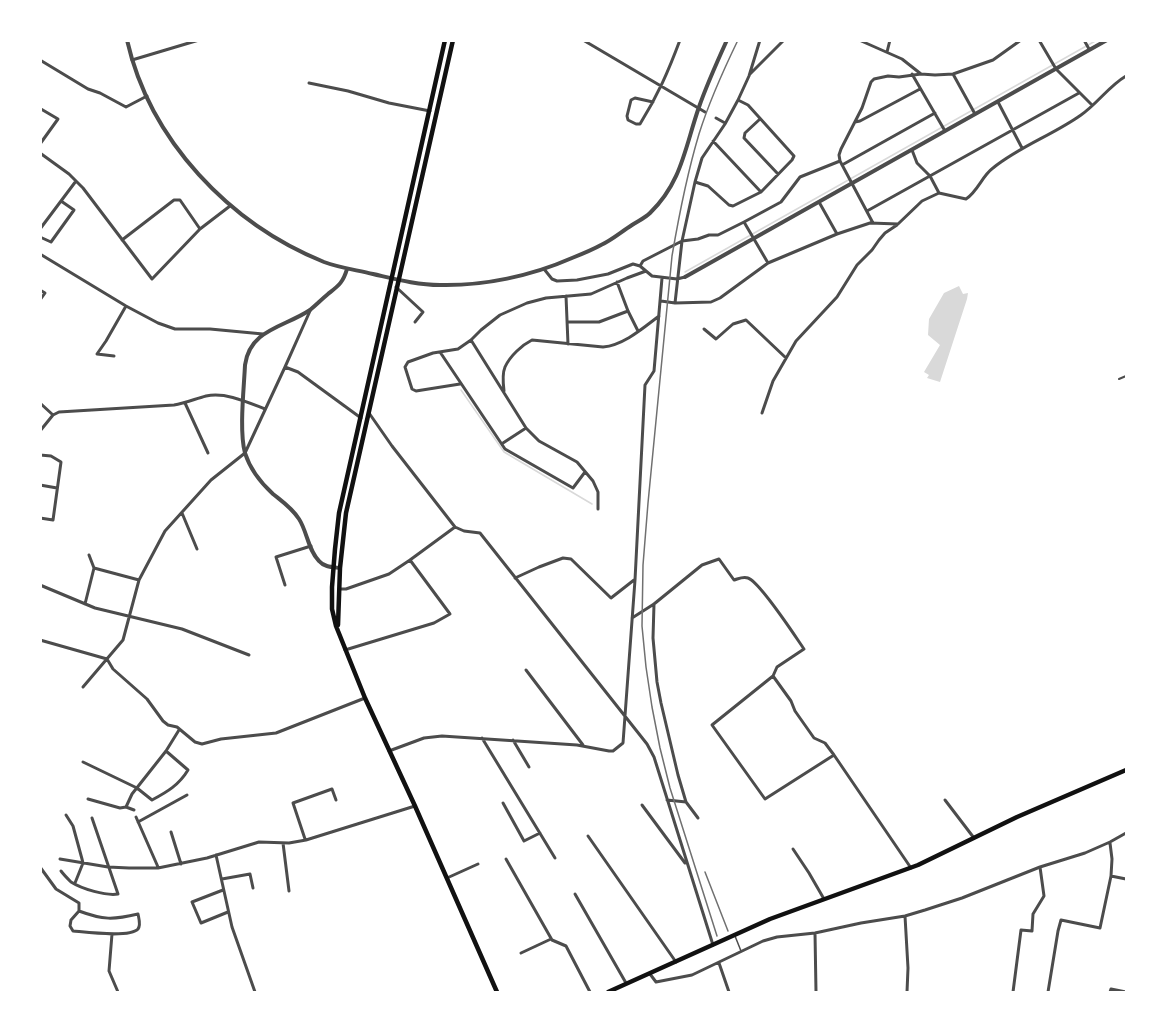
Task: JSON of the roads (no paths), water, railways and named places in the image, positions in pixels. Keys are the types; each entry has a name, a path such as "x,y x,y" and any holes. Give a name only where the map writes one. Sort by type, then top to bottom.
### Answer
{"main road":[{"path":"445,40 395,279 396,287 346,513 332,609 339,634 365,698 497,993"},
{"path":"339,634 337,568 339,513 453,40"},
{"path":"611,992 787,913 911,868 1017,817 1126,770"}],"street":[{"path":"127,40 132,60 157,117 190,166 230,206 270,236 325,262 395,279 440,285 499,280 543,269 601,245 650,213 662,200 676,178 699,108 727,40"},
{"path":"132,60 199,40"},
{"path":"583,40 705,112"},
{"path":"653,102 636,98 630,100 628,120 640,124 653,102 662,86 680,40"},
{"path":"675,303 682,241 694,182 702,158 738,100 749,76 760,40"},
{"path":"749,76 784,40"},
{"path":"860,40 869,42 902,59 921,74"},
{"path":"887,52 890,40"},
{"path":"873,224 842,166 839,155 874,79 888,76 953,74 993,60 1021,40"},
{"path":"1039,40 1056,69 1092,105"},
{"path":"1084,40 1090,50"},
{"path":"543,269 557,281 576,280 608,273 633,264 640,266 652,276 677,279 685,277 1107,40"},
{"path":"40,60 88,89 126,107 147,96"},
{"path":"953,74 975,114"},
{"path":"912,75 945,131"},
{"path":"762,413 773,381 796,341 837,297 857,265 885,233 922,201 939,193 966,199 972,195 991,169 1022,148 1081,115 1116,81 1126,76"},
{"path":"309,83 430,111"},
{"path":"855,122 920,89"},
{"path":"867,211 1079,93"},
{"path":"694,182 708,186 733,206 761,192 792,160 794,156 760,118 748,105 738,100"},
{"path":"998,102 1022,148"},
{"path":"40,110 58,119 40,144"},
{"path":"842,166 935,113"},
{"path":"716,118 725,124"},
{"path":"760,118 745,133 744,138 778,174"},
{"path":"713,141 761,192"},
{"path":"912,150 916,163 930,176 939,193"},
{"path":"40,153 69,174 83,188 152,279 200,228 230,206"},
{"path":"640,266 643,261 682,241 718,235 744,222 781,202 800,177 840,161"},
{"path":"40,229 76,182"},
{"path":"122,240 174,200 180,200 200,228"},
{"path":"40,237 51,242 74,210 61,201"},
{"path":"819,202 837,234"},
{"path":"744,222 768,263"},
{"path":"661,301 711,302 768,263 837,234 873,224 898,224"},
{"path":"40,254 158,323 175,328 263,334"},
{"path":"337,568 325,565 318,560 297,516 262,483 253,471 245,453 244,401 247,356 251,347 263,334 310,309 342,282 347,269"},
{"path":"460,384 416,391 412,389 405,367 408,362 433,353 458,349 494,320 514,308 546,298 591,294 646,271"},
{"path":"389,751 432,736 512,740 584,746 613,751 623,743 635,580 645,385 654,371 662,278"},
{"path":"617,282 638,331"},
{"path":"396,287 423,312 415,322"},
{"path":"40,290 45,293 40,300"},
{"path":"566,296 568,344"},
{"path":"114,356 97,354 126,306"},
{"path":"83,687 123,640 139,580 165,531 212,480 245,453 310,309"},
{"path":"567,322 599,322 628,311"},
{"path":"504,393 502,379 505,367 524,344 532,340 613,346 659,316"},
{"path":"704,329 716,339 733,324 746,320 786,358"},
{"path":"471,340 526,428 539,441 577,462 593,481 598,492 598,509"},
{"path":"440,352 506,448 573,488 585,472"},
{"path":"285,367 298,372 361,418"},
{"path":"1119,379 1126,376"},
{"path":"40,431 53,415 64,411 174,405 207,396 220,395 244,401 265,410"},
{"path":"40,403 53,415"},
{"path":"185,403 208,453"},
{"path":"369,413 455,527 480,533 625,716 654,757 713,945"},
{"path":"502,443 526,428"},
{"path":"40,455 51,456 61,462 53,520 40,518"},
{"path":"40,485 57,488"},
{"path":"182,513 197,549"},
{"path":"339,589 346,589 389,574 455,527"},
{"path":"285,585 276,557 310,546"},
{"path":"85,604 94,568 89,555"},
{"path":"515,578 567,558 571,559 611,598 635,580"},
{"path":"345,650 434,623 450,614 410,560"},
{"path":"632,618 702,565 718,560 734,580 750,578 804,649 777,667 773,676 712,725 765,799 834,755"},
{"path":"94,568 139,580"},
{"path":"40,585 95,608 182,629 249,655"},
{"path":"652,605 657,682 685,802 698,818"},
{"path":"40,640 107,659 112,669 147,699 163,721 179,729 195,742 202,744 221,739 276,733 365,698"},
{"path":"526,670 584,746"},
{"path":"773,676 814,738 825,743 834,755 911,868"},
{"path":"126,807 179,729"},
{"path":"482,738 555,858"},
{"path":"512,740 529,766"},
{"path":"83,762 137,788 152,800 170,790 188,771 166,751"},
{"path":"306,840 293,803 332,789 336,800"},
{"path":"138,822 187,795"},
{"path":"88,799 134,810"},
{"path":"668,800 685,802"},
{"path":"945,800 974,838"},
{"path":"503,803 525,841 540,833"},
{"path":"642,805 688,867"},
{"path":"60,860 108,867 158,868 216,855 259,842 283,843 306,840 415,806"},
{"path":"66,815 73,826 82,863 75,883"},
{"path":"136,817 158,868"},
{"path":"61,872 71,882 101,894 118,894 92,818"},
{"path":"171,832 180,864"},
{"path":"650,974 654,982 662,982 692,975 763,941 777,937 815,933 905,915 962,898 1040,867 1085,853 1126,833"},
{"path":"588,836 676,962"},
{"path":"1048,993 1061,920 1100,928 1111,876 1110,842"},
{"path":"283,843 289,891"},
{"path":"793,849 824,899"},
{"path":"216,855 234,934 255,993"},
{"path":"506,858 551,939 566,946 590,993"},
{"path":"446,878 478,864"},
{"path":"40,867 56,888 79,903 79,911 71,920 70,926 73,931 112,934 132,932 140,925 138,914 108,919 79,911"},
{"path":"1013,993 1021,930 1032,931 1034,914 1044,896 1040,867"},
{"path":"222,879 250,874 253,888"},
{"path":"1111,876 1126,879"},
{"path":"224,890 192,902 201,923 228,912"},
{"path":"575,894 626,985"},
{"path":"905,915 907,993"},
{"path":"815,933 816,993"},
{"path":"112,934 109,971 118,993"},
{"path":"521,953 551,939"},
{"path":"719,963 729,993"},
{"path":"1110,993 1110,989 1126,992"}],"lane":[{"path":"735,935 742,952"}],"waterway":[{"path":"685,272 1097,40"},
{"path":"461,390 504,452 592,504"}],"railway":[{"path":"717,936 670,788 660,748 646,667 642,626 643,565 672,256 687,179 699,134 707,110 738,40"},
{"path":"705,872 728,931"}]}
